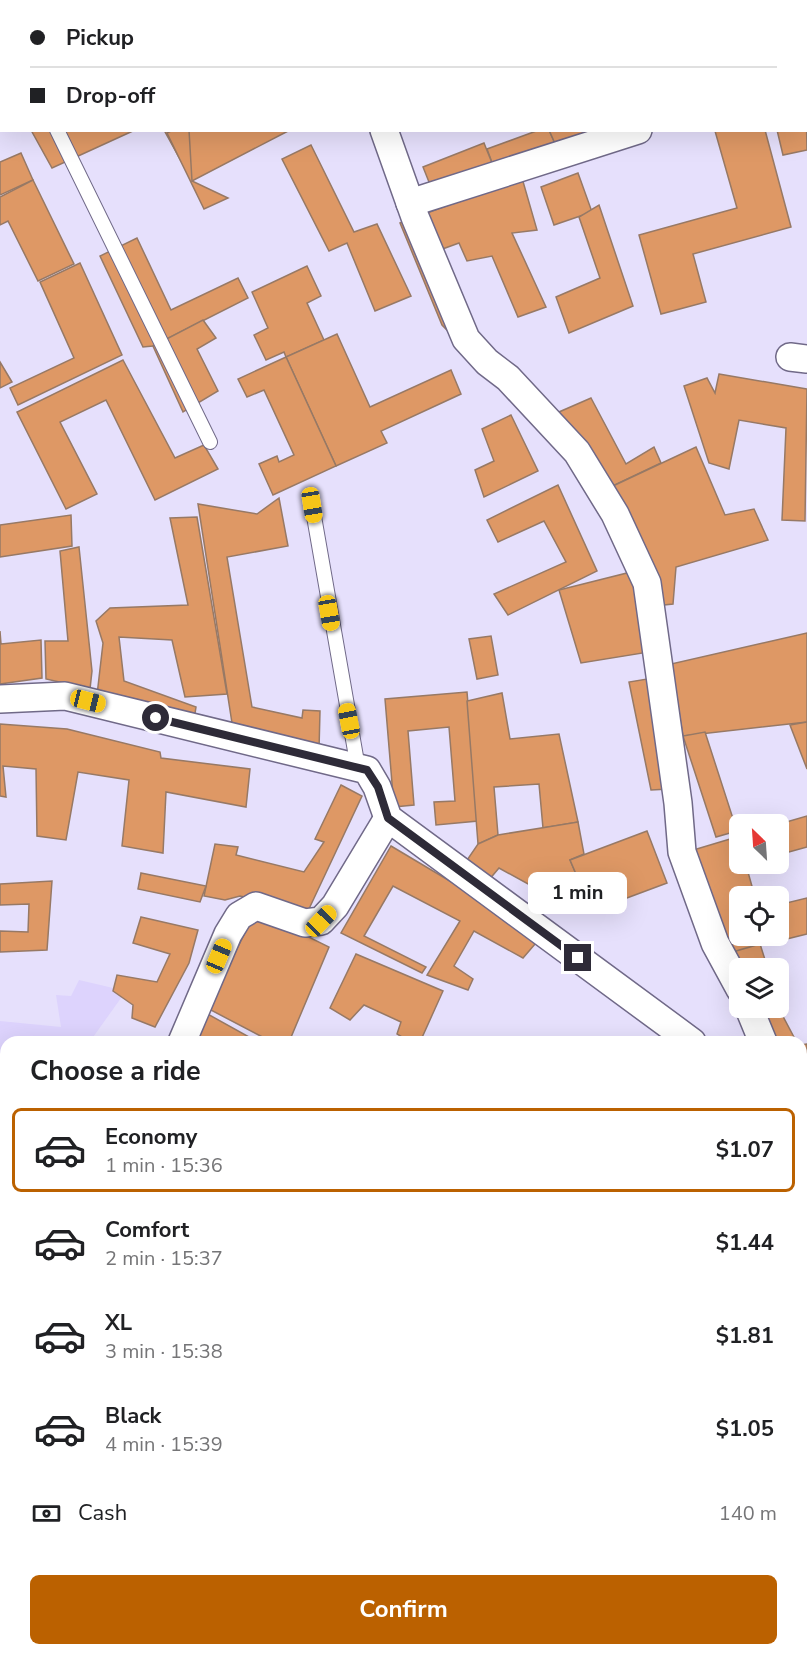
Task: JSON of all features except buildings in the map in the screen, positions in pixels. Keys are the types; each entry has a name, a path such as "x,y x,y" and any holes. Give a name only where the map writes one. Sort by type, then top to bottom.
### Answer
{"street":[{"path":"385,132 410,202 466,339 487,362 508,378 577,452 615,514 646,583 678,803 682,852 715,943 729,969"},
{"path":"410,202 632,132"},
{"path":"0,699 65,696 367,770 378,787 388,818 684,1036"},
{"path":"185,1036 228,934 239,916 256,906 305,923 321,921 335,906 388,818"},
{"path":"752,1018 760,1036"}],"lane":[{"path":"58,132 210,442"},
{"path":"312,505 335,651 358,768"}],"shaded area":[{"path":"79,980 126,991 94,1036 0,1036 0,1021 61,1027 56,995 71,996"}],"route":[{"path":"156,718 367,770 378,787 388,818 578,958"}]}
